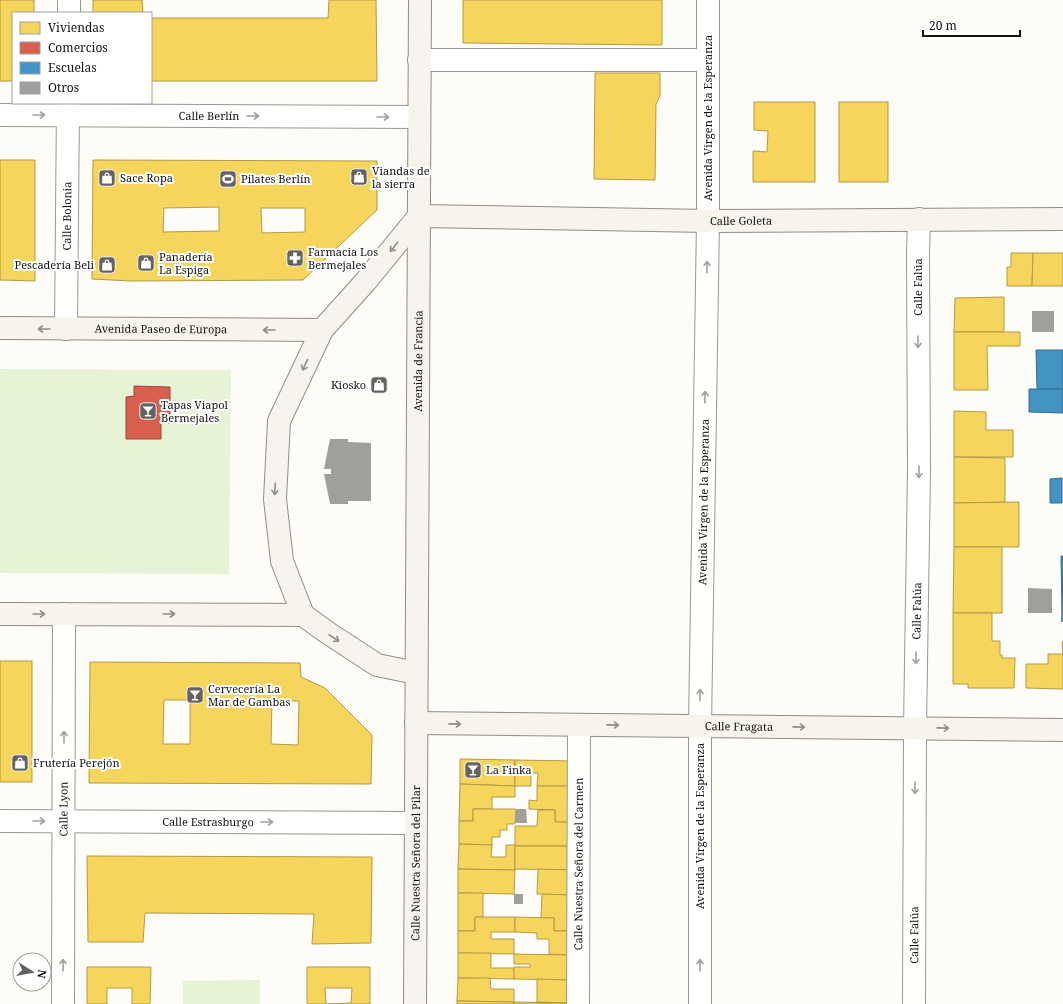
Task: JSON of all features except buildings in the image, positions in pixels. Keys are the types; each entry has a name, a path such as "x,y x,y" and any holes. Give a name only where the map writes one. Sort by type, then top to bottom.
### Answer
{"street":[{"path":"69,0 69,12"},
{"name":"Avenida de Francia","path":"416,723 420,0"},
{"name":"Avenida Virgen de la Esperanza","path":"700,1004 700,726 708,221 708,0"},
{"path":"419,60 708,60"},
{"name":"Calle Berlín","path":"0,115 68,109 419,117"},
{"name":"Calle Bolonia","path":"66,329 68,109"},
{"path":"416,673 377,665 303,615 282,561 275,499 279,421 322,330 366,281 418,216"},
{"name":"Calle Goleta","path":"418,216 708,221 1063,219"},
{"name":"Calle Falúa","path":"914,1004 915,728 919,470 919,219"},
{"name":"Avenida Paseo de Europa","path":"0,328 322,330"},
{"path":"0,614 303,615"},
{"name":"Calle Lyon","path":"63,1004 64,614"},
{"name":"Calle Fragata","path":"416,723 1063,730"},
{"name":"Calle Nuestra Señora del Pilar","path":"415,1004 416,723"},
{"name":"Calle Nuestra Señora del Carmen","path":"578,1004 579,725"},
{"name":"Calle Estrasburgo","path":"0,821 416,823"}],"green space":[{"path":"0,369 231,370 229,574 0,573"},
{"path":"260,980 260,1004 183,1004 183,981"}],"place":[{"name":"Viandas de la sierra","path":"359,177"},
{"name":"Sace Ropa","path":"107,178"},
{"name":"Pilates Berlín","path":"228,179"},
{"name":"Farmacia Los Bermejales","path":"295,258"},
{"name":"Panadería La Espiga","path":"146,263"},
{"name":"Pescadería Beli","path":"107,265"},
{"name":"Kiosko","path":"379,385"},
{"name":"Tapas Viapol Bermejales","path":"148,411"},
{"name":"Cervecería La Mar de Gambas","path":"195,695"},
{"name":"Frutería Perejón","path":"20,763"},
{"name":"La Finka","path":"473,770"}]}
